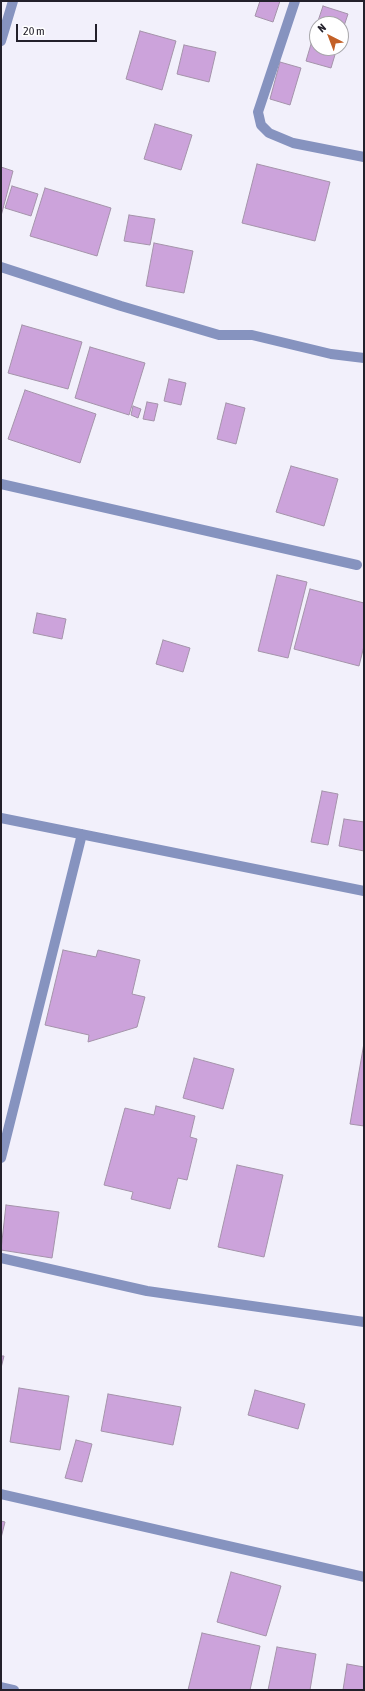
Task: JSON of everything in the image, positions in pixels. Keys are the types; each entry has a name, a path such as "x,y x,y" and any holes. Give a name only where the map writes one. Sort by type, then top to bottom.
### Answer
{"street":[{"path":"1,41 13,1"},
{"path":"295,1 258,112 261,125 269,133 293,143 364,157"},
{"path":"1,267 121,306 219,335 252,335 331,354 364,358"},
{"path":"1,484 357,565"},
{"path":"1,818 364,891"},
{"path":"1,1158 82,834"},
{"path":"1,1258 146,1291 364,1322"},
{"path":"1,1494 364,1577"},
{"path":"1,1687 14,1690"}],"building":[{"path":"260,1 280,1 273,22 255,16"},
{"path":"323,6 348,14 347,16 320,16"},
{"path":"140,31 176,41 162,90 126,79"},
{"path":"184,45 216,52 209,82 177,74"},
{"path":"309,51 309,56 335,56 331,68 306,61"},
{"path":"280,62 301,68 290,105 270,99"},
{"path":"155,124 192,135 181,170 144,159"},
{"path":"257,164 330,182 315,241 242,223"},
{"path":"1,167 13,171 1,216"},
{"path":"12,186 38,194 31,216 5,208"},
{"path":"45,188 111,208 97,256 30,236"},
{"path":"129,215 155,219 150,245 124,241"},
{"path":"154,243 193,251 184,293 146,286"},
{"path":"22,325 82,342 68,389 8,373"},
{"path":"90,347 145,363 129,415 75,398"},
{"path":"169,379 186,383 181,405 164,401"},
{"path":"25,390 96,414 80,463 8,439"},
{"path":"147,402 158,404 154,421 143,419"},
{"path":"226,403 245,408 236,444 217,439"},
{"path":"133,406 141,409 138,418 131,415"},
{"path":"291,466 338,479 324,526 276,512"},
{"path":"277,575 307,582 288,658 258,651"},
{"path":"310,589 364,603 364,646 359,666 294,649"},
{"path":"37,613 66,619 62,639 33,633"},
{"path":"163,640 190,648 183,672 156,664"},
{"path":"322,791 338,794 328,845 311,842"},
{"path":"344,819 364,822 364,851 339,846"},
{"path":"63,950 96,957 98,950 140,960 132,994 145,997 137,1027 88,1042 89,1035 45,1025"},
{"path":"364,1043 364,1126 350,1124"},
{"path":"194,1058 234,1069 223,1109 183,1098"},
{"path":"156,1106 195,1116 190,1137 197,1139 187,1180 178,1178 170,1209 131,1199 133,1192 104,1185 125,1108 154,1115"},
{"path":"237,1165 283,1175 264,1257 218,1247"},
{"path":"6,1205 59,1212 52,1258 1,1250"},
{"path":"1,1356 4,1356 1,1368"},
{"path":"19,1388 69,1396 60,1450 10,1442"},
{"path":"255,1390 305,1404 298,1429 248,1415"},
{"path":"108,1394 181,1407 173,1445 101,1431"},
{"path":"76,1440 92,1444 82,1482 65,1478"},
{"path":"1,1521 5,1522 1,1538"},
{"path":"231,1572 281,1586 266,1636 217,1622"},
{"path":"202,1633 260,1646 250,1690 188,1690"},
{"path":"277,1647 316,1654 310,1690 268,1690"},
{"path":"347,1664 364,1667 364,1690 343,1690"}]}
